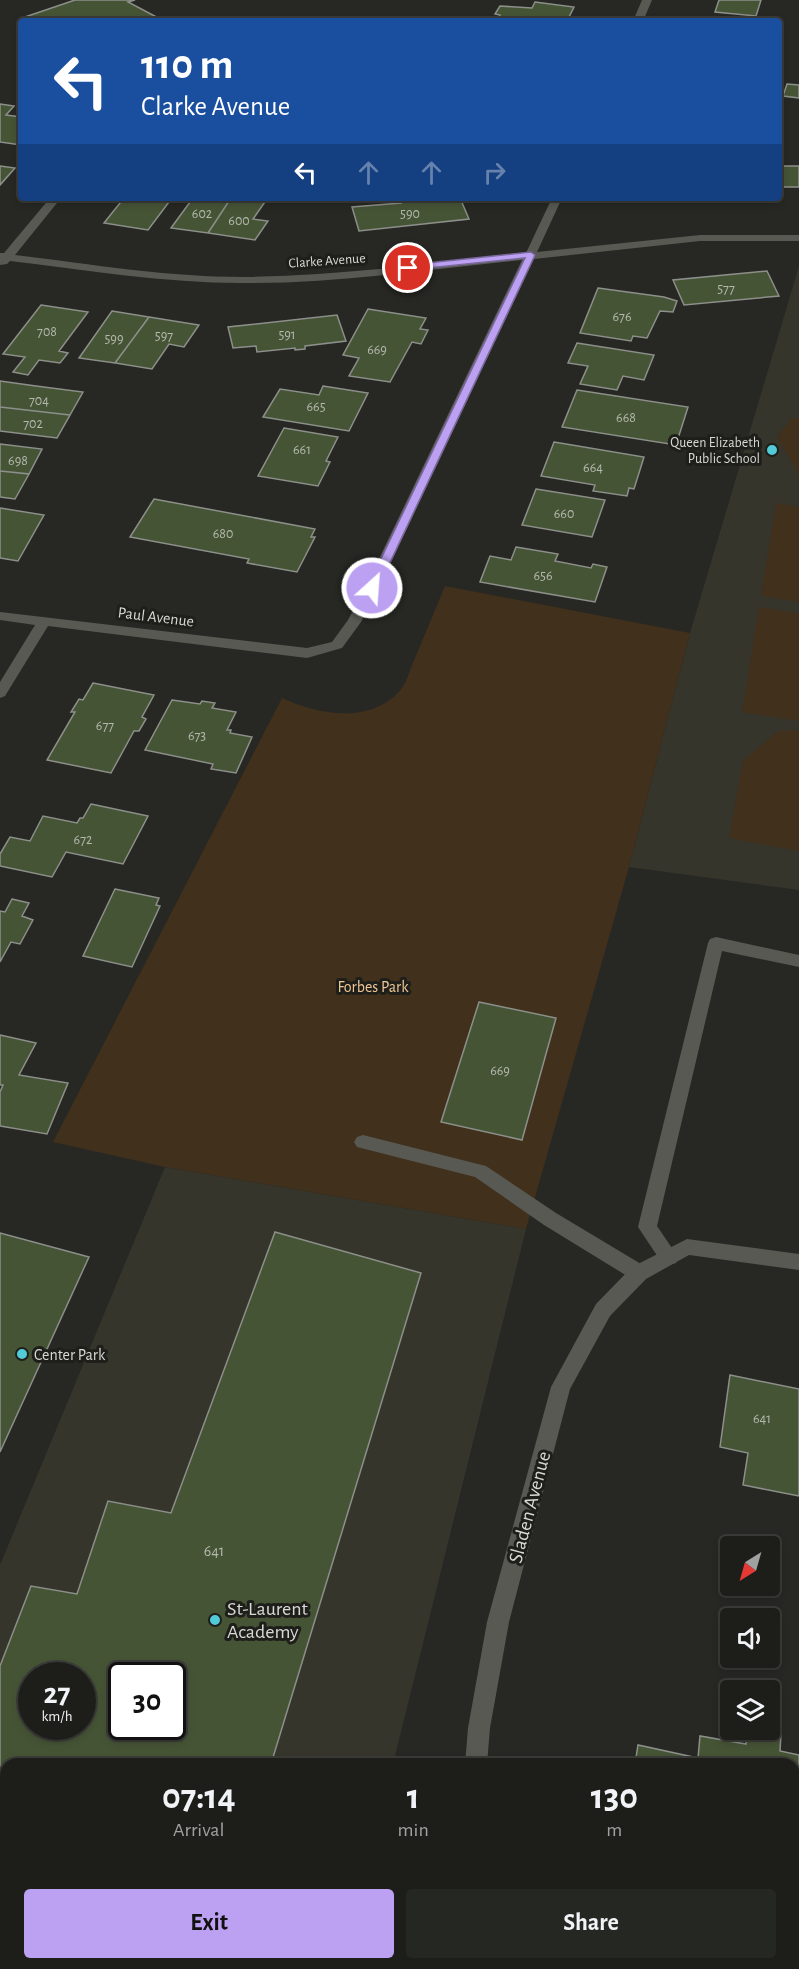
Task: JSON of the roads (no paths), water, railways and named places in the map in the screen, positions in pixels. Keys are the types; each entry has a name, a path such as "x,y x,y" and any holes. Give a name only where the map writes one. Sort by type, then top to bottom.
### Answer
{"street":[{"path":"639,18 647,0"},
{"path":"2,259 53,201"},
{"name":"Paul Avenue","path":"0,616 307,652 337,645 354,622 556,201"},
{"name":"Clarke Avenue","path":"2,259 163,276 241,280 324,277 700,238 799,238"},
{"path":"0,693 44,622"},
{"path":"669,1257 647,1227 716,943 799,961"},
{"path":"363,1142 480,1171 550,1219 639,1273"},
{"name":"Sladen Avenue","path":"476,1758 479,1728 498,1622 561,1387 603,1310 639,1273 687,1247 799,1262"}],"place":[{"name":"Queen Elizabeth Public School","path":"772,450"},
{"name":"Center Park","path":"22,1354"},
{"name":"St-Laurent Academy","path":"215,1620"}],"park label":[{"name":"Forbes Park","path":"373,986"}]}
